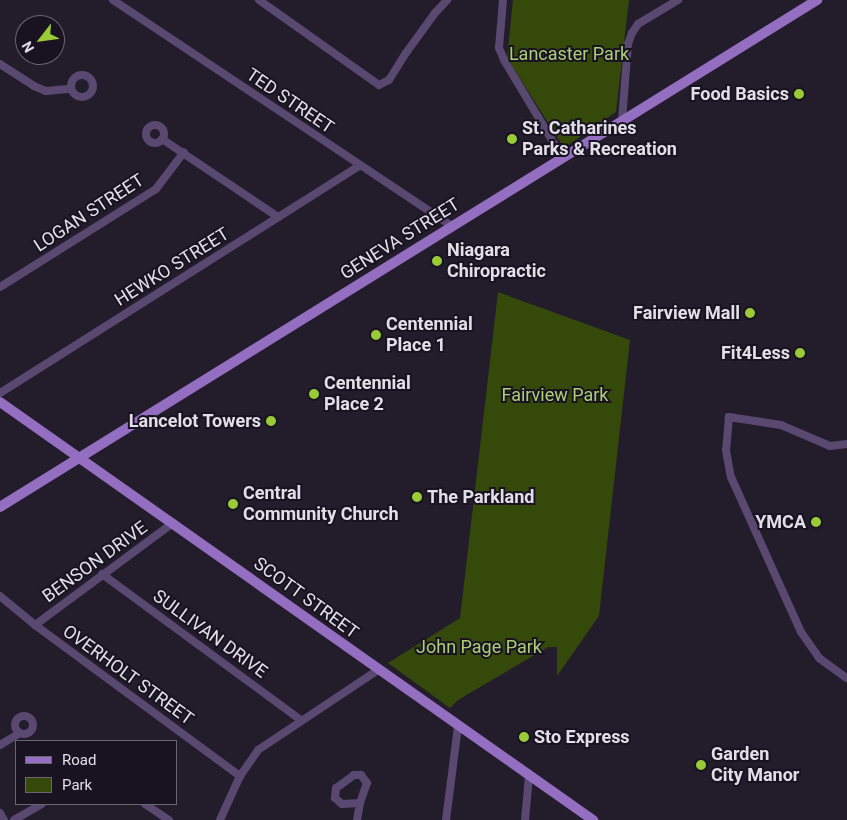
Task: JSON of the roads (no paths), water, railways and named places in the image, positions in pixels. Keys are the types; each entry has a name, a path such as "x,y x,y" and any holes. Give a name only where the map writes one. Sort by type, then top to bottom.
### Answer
{"main road":[{"name":"GENEVA STREET","path":"0,506 817,0"},
{"name":"SCOTT STREET","path":"0,402 593,820"}],"street":[{"name":"TED STREET","path":"113,0 452,226"},
{"path":"263,1 376,85 379,85 389,80 435,13 447,0"},
{"path":"503,0 499,48 504,60 562,158"},
{"path":"622,120 628,44 632,33 638,24 678,0"},
{"path":"0,64 34,86 46,91 71,89"},
{"path":"162,139 278,217"},
{"name":"LOGAN STREET","path":"0,287 156,189 184,152"},
{"name":"HEWKO STREET","path":"0,393 360,166"},
{"path":"847,444 830,446 772,422 729,417 726,450 731,477 801,632 819,658 847,678"},
{"name":"BENSON DRIVE","path":"35,625 173,523"},
{"name":"SULLIVAN DRIVE","path":"102,574 301,720"},
{"name":"OVERHOLT STREET","path":"0,598 240,776"},
{"path":"220,820 240,776 258,750 378,670"},
{"path":"446,820 458,726"},
{"path":"0,745 20,733"},
{"path":"358,820 360,803 367,783 361,774 354,775 336,788 335,798 342,804 360,803"},
{"path":"525,820 529,776"},
{"path":"14,820 40,805"},
{"path":"146,805 169,820"},
{"path":"0,813 4,820"}],"place":[{"name":"Food Basics","path":"799,94"},
{"name":"St. Catharines Parks & Recreation","path":"512,139"},
{"name":"Niagara Chiropractic","path":"437,261"},
{"name":"Fairview Mall","path":"750,313"},
{"name":"Centennial Place 1","path":"376,335"},
{"name":"Fit4Less","path":"800,353"},
{"name":"Centennial Place 2","path":"314,394"},
{"name":"Lancelot Towers","path":"271,421"},
{"name":"The Parkland","path":"417,497"},
{"name":"Central Community Church","path":"233,504"},
{"name":"YMCA","path":"816,522"},
{"name":"Sto Express","path":"524,737"},
{"name":"Garden City Manor","path":"701,765"}],"park label":[{"name":"Lancaster Park","path":"569,54"},
{"name":"Fairview Park","path":"555,395"},
{"name":"John Page Park","path":"479,647"}]}
